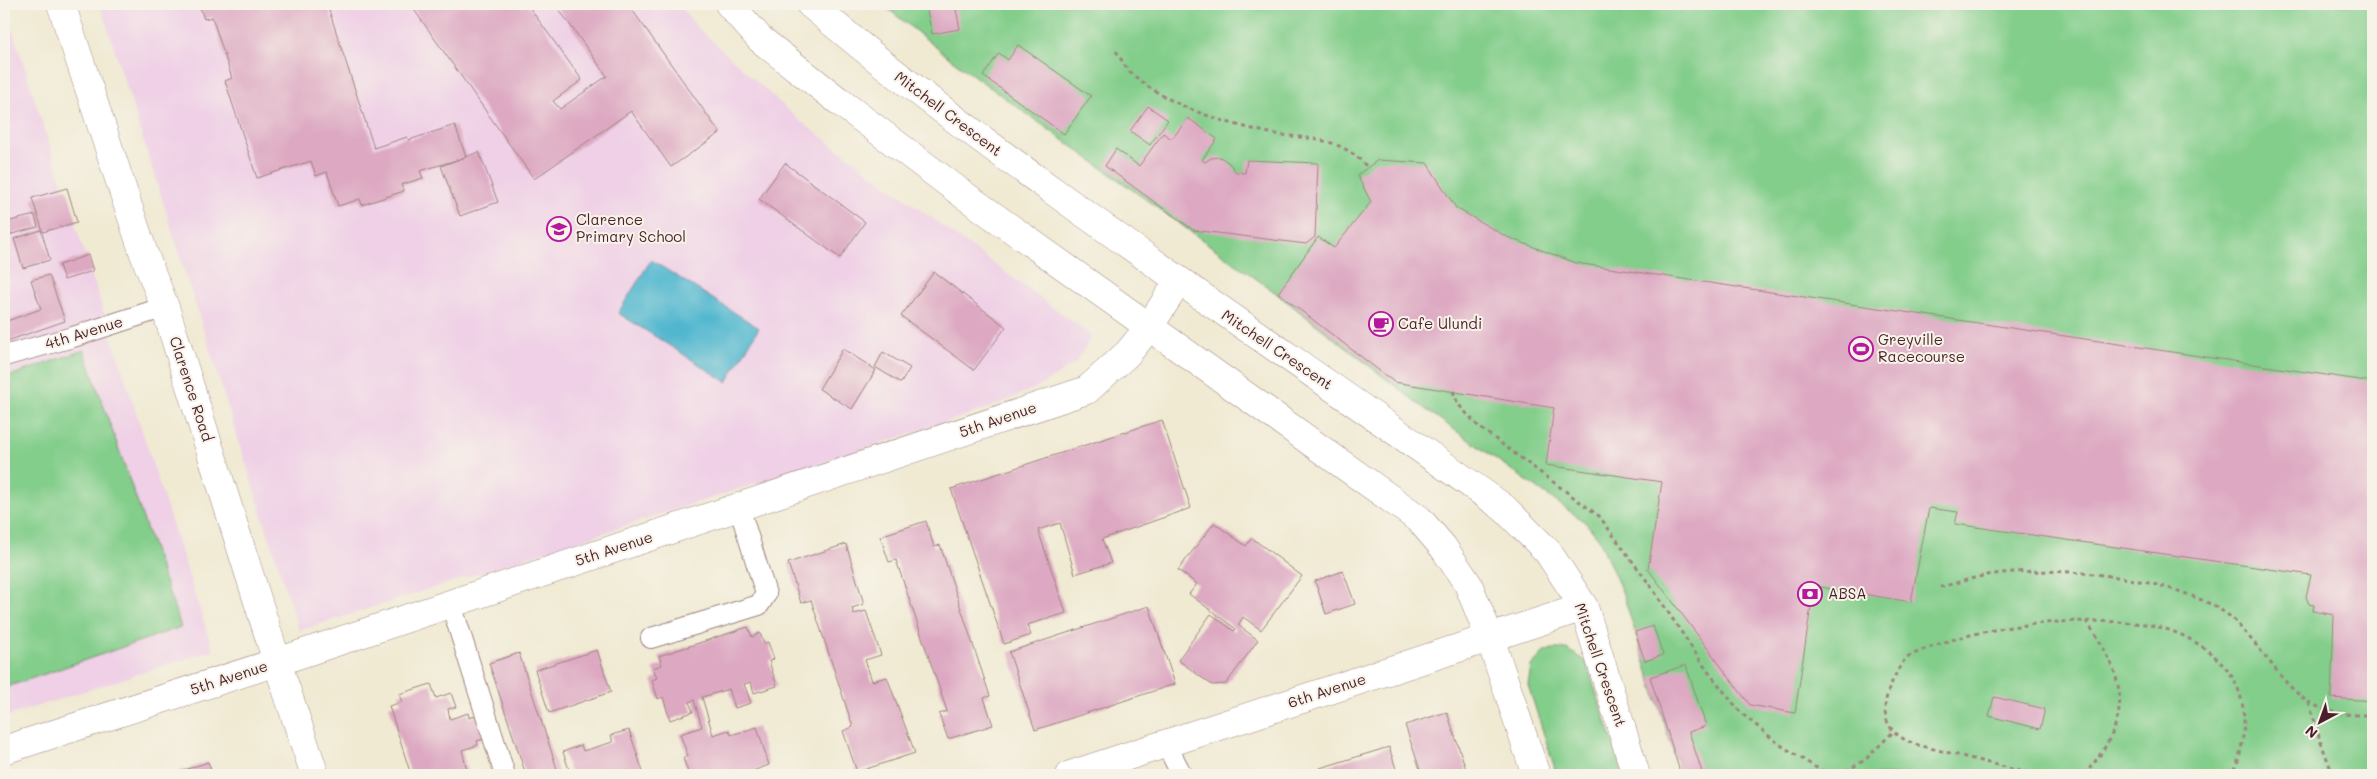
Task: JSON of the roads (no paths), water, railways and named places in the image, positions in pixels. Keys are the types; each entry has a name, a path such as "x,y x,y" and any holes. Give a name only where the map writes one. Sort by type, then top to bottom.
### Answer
{"street":[{"name":"Clarence Road","path":"61,4 144,254 165,307 277,662 315,775"},
{"path":"729,4 760,39 964,195 1418,519 1444,547 1468,584 1490,638 1536,775"},
{"name":"Mitchell Crescent","path":"810,4 868,54 960,124 1178,282 1504,508 1548,552 1584,608 1636,775"},
{"name":"5th Avenue","path":"4,750 277,662 1087,390 1128,353 1149,327 1178,282"},
{"name":"6th Avenue","path":"1070,775 1584,608"}],"lane":[{"name":"4th Avenue","path":"4,356 73,337 165,307"},
{"path":"651,638 759,605 766,594 740,507"},
{"path":"451,604 505,775"},
{"path":"1166,744 1182,775"}],"water":[{"path":"651,260 759,328 727,382 618,313"}],"place":[{"name":"Clarence Primary School","path":"559,229"},
{"name":"Cafe Ulundi","path":"1381,324"},
{"name":"Greyville Racecourse","path":"1861,349"},
{"name":"ABSA","path":"1810,594"}]}
